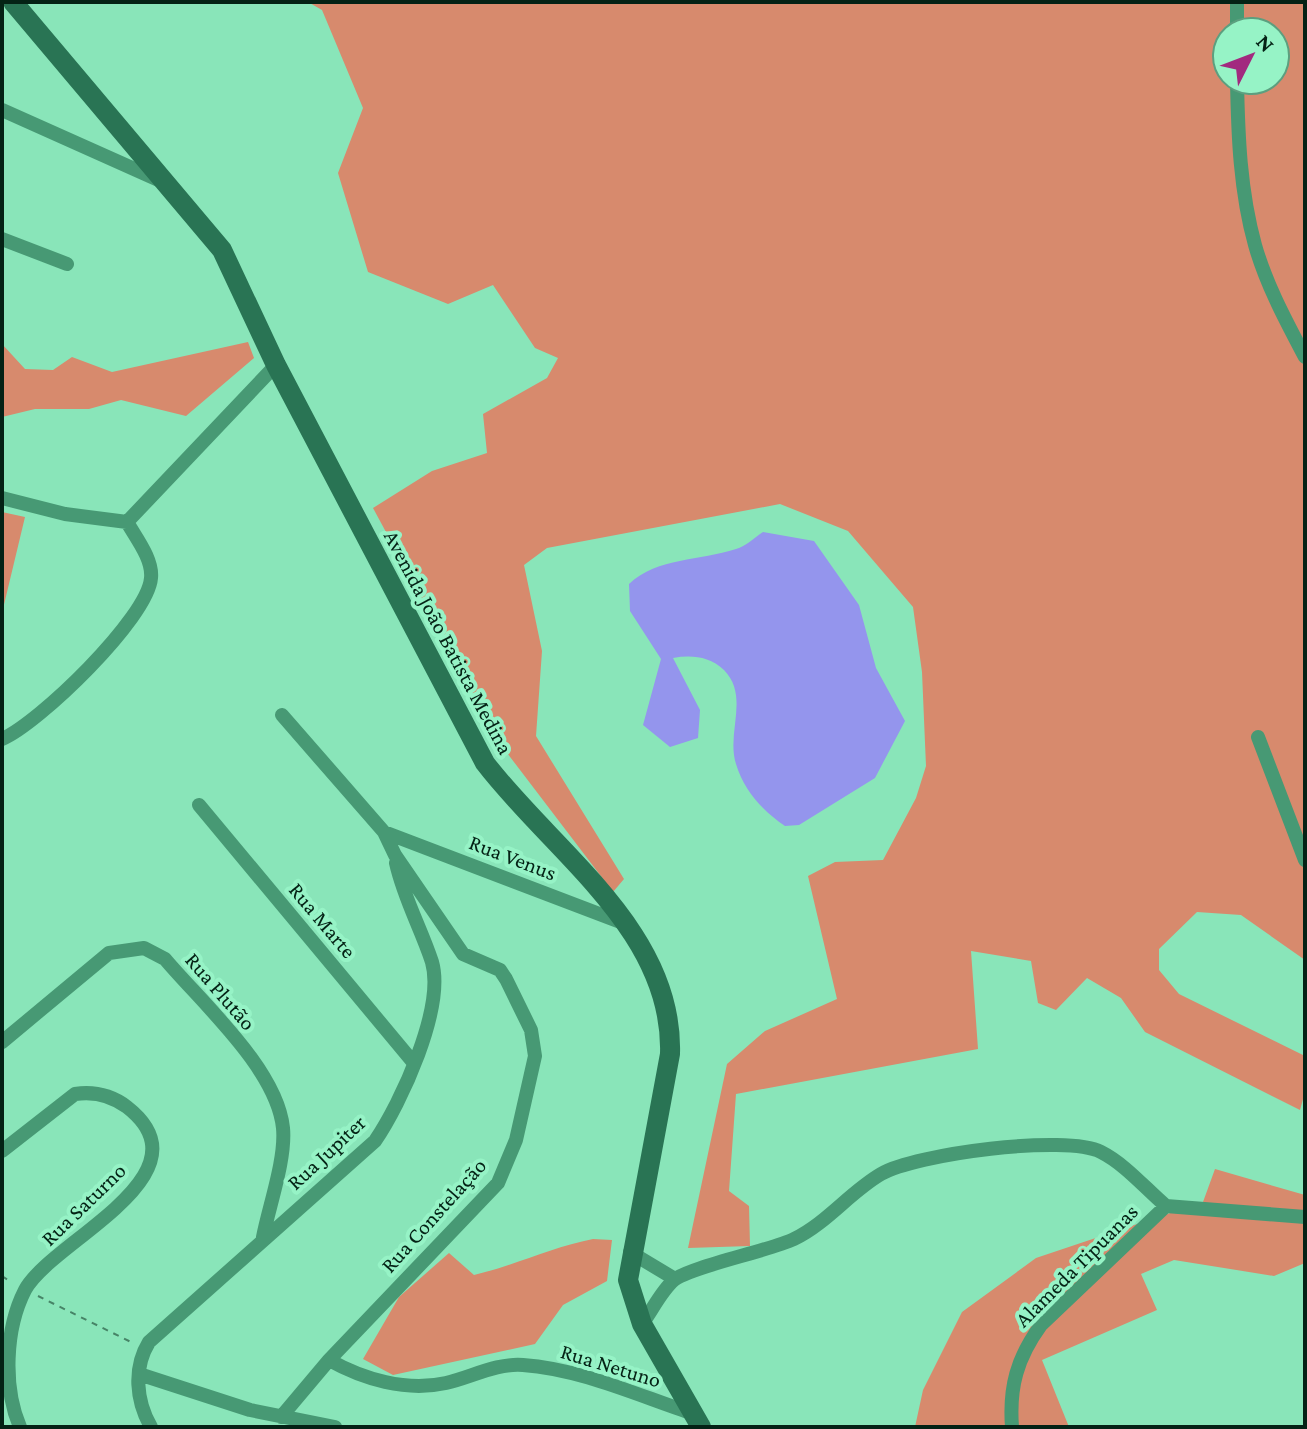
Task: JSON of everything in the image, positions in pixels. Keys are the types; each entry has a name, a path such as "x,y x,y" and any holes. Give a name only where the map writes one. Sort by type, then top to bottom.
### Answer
{"main road":[{"name":"Avenida João Batista Medina","path":"13,2 222,250 276,365 485,763 510,796 610,901 660,985 671,1021 670,1054 630,1252 628,1280 642,1324 698,1421"}],"street":[{"path":"1237,96 1239,156 1255,245 1279,307 1305,357"},
{"path":"2,110 161,181"},
{"path":"2,239 67,264"},
{"path":"127,522 276,365"},
{"path":"2,498 65,514 127,522"},
{"path":"2,739 14,734 52,702 116,639 147,594 151,576 148,562 127,522"},
{"name":"Rua Constelação","path":"281,1417 329,1360 498,1183 516,1140 535,1056 531,1030 500,970 463,954 395,855 384,832 282,715"},
{"path":"1258,737 1305,860"},
{"name":"Rua Marte","path":"199,805 413,1062"},
{"name":"Rua Venus","path":"384,832 626,924"},
{"name":"Rua Jupiter","path":"151,1427 139,1398 139,1374 145,1349 156,1333 375,1141 396,1106 432,1005 436,984 432,963 403,892 395,855"},
{"name":"Rua Plutão","path":"2,1042 109,953 144,948 165,959 259,1069 278,1106 283,1138 263,1237"},
{"name":"Rua Saturno","path":"2,1151 75,1094 90,1093 104,1095 131,1111 146,1130 151,1148 147,1173 132,1192 25,1290"},
{"name":"Alameda Tipuanas","path":"675,1279 782,1245 804,1234 879,1175 912,1161 1045,1145 1086,1146 1114,1160 1166,1206 1041,1325 1027,1345 1015,1372 1010,1399 1012,1427"},
{"path":"1166,1206 1305,1217"},
{"path":"630,1252 675,1279 642,1324"},
{"path":"20,1427 8,1388 12,1336 25,1290"},
{"name":"Rua Netuno","path":"329,1360 362,1378 422,1384 442,1384 508,1365 556,1369 698,1421"},
{"path":"139,1374 250,1410 335,1427"}],"path":[{"path":"2,1276 145,1349"}],"shaded area":[{"path":"308,2 1305,2 1305,960 1241,915 1197,912 1159,949 1159,970 1179,994 1305,1056 1305,1092 1300,1110 1145,1032 1121,998 1087,978 1056,1010 1038,1003 1031,961 971,951 978,1049 736,1094 729,1191 749,1206 750,1246 688,1248 727,1064 765,1031 837,999 808,876 835,862 883,860 916,798 926,766 922,672 913,607 848,531 780,504 547,548 524,565 542,651 536,736 624,879 613,892 501,745 373,508 432,471 487,453 483,414 547,378 558,358 535,348 493,285 448,304 368,272 338,173 363,108 322,10"},
{"path":"248,342 254,358 186,416 121,400 89,409 35,409 2,417 2,344 25,369 53,370 72,357 112,372"},
{"path":"2,512 25,517 2,613"},
{"path":"1215,1169 1305,1195 1305,1263 1274,1276 1174,1260 1141,1274 1157,1310 1042,1360 1069,1427 915,1427 923,1390 962,1312 1036,1258 1203,1202"},
{"path":"593,1239 612,1240 607,1281 563,1305 535,1344 393,1375 363,1359 399,1297 449,1253 474,1275"}],"water":[{"path":"763,532 814,541 859,605 876,668 905,721 875,778 799,825 785,826 777,820 755,800 744,783 734,752 735,692 732,680 718,665 700,658 673,658 700,710 698,738 670,747 643,725 661,659 630,611 629,584 640,575 666,564 740,548"}]}
